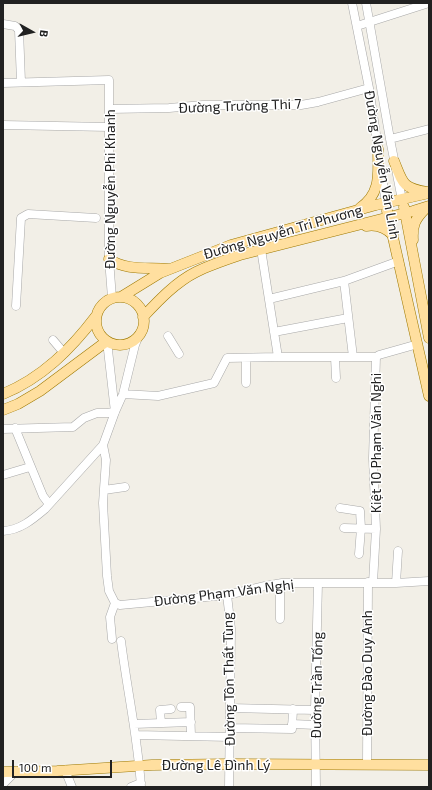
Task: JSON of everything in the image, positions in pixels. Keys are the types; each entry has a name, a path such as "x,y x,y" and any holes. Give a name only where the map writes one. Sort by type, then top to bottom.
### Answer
{"main road":[{"path":"355,211 370,200 374,193 377,183 378,149"},
{"path":"394,161 403,183 408,187 429,193"},
{"name":"Đường Nguyễn Tri Phương","path":"116,297 170,269 231,245 355,211 429,193"},
{"name":"Đường Nguyễn Văn Linh","path":"402,200 429,338"},
{"name":"Đường Nguyễn Văn Linh","path":"386,203 418,344 426,368 429,396"},
{"path":"414,264 413,230 415,221 428,206"},
{"name":"Đường Nguyễn Tri Phương","path":"144,317 172,288 195,272 240,255 261,249 428,206"},
{"path":"352,226 377,226 386,229 393,235"},
{"path":"109,260 116,264 132,268 170,269"},
{"path":"3,394 31,379 64,353 96,316 102,305 116,297 126,298 136,302 144,317 142,329 134,340 122,344 116,344 107,341 102,336 96,324 96,316"},
{"path":"3,410 18,404 40,391 107,341"},
{"name":"Đường Lê Đình Lý","path":"3,772 230,764 429,765"}],"street":[{"name":"Đường Nguyễn Văn Linh","path":"352,3 369,88 386,203"},
{"name":"Đường Nguyễn Văn Linh","path":"366,3 402,200"},
{"path":"357,26 429,3"},
{"path":"3,24 15,26 19,30 21,82 3,83"},
{"name":"Đường Nguyễn Phi Khanh","path":"21,82 109,80 109,260 116,297"},
{"name":"Đường Trường Thi 7","path":"109,109 169,108 202,105 301,105 318,102 369,88"},
{"path":"3,125 109,127"},
{"path":"390,139 429,129"},
{"path":"16,306 21,218 28,214 96,218"},
{"path":"261,249 278,356"},
{"path":"269,299 344,281 399,261"},
{"path":"344,281 353,357"},
{"path":"274,332 348,318"},
{"path":"3,531 21,526 35,518 103,445 123,394 135,345 139,335"},
{"path":"168,336 179,354"},
{"path":"53,340 64,353"},
{"path":"107,341 115,412"},
{"path":"123,394 158,396 214,383 227,358 278,356 376,357 418,344"},
{"path":"335,357 336,378"},
{"name":"Kiệt 10 Phạm Văn Nghi","path":"370,582 376,529 373,458 376,357"},
{"path":"246,358 246,383"},
{"path":"3,429 73,427 84,418 97,413 107,414 115,412"},
{"path":"14,428 43,496 49,504"},
{"path":"103,445 106,460 103,502 107,576 109,591 115,603 110,617 112,639"},
{"path":"3,475 30,467"},
{"path":"104,490 125,487"},
{"path":"340,508 360,511 361,528 357,554 374,555"},
{"name":"Kiệt 10 Phạm Văn Nghi","path":"344,528 376,529"},
{"path":"396,583 398,551"},
{"name":"Đường Phạm Văn Nghị","path":"115,603 120,605 227,595 280,584 370,582 396,583 429,581"},
{"name":"Đường Đào Duy Anh","path":"367,764 370,582"},
{"name":"Đường Trần Tống","path":"316,787 315,710 318,583"},
{"path":"280,584 280,619"},
{"name":"Đường Tôn Thất Tùng","path":"227,595 231,629 229,787"},
{"path":"121,641 125,676 140,766 141,785 131,787"},
{"path":"181,707 190,707 191,736"},
{"path":"230,708 315,710"},
{"path":"162,723 160,710 172,709"},
{"path":"230,728 292,729 293,709"},
{"path":"134,724 191,722"},
{"path":"292,724 316,725"},
{"path":"136,735 230,737"},
{"path":"65,770 72,787"},
{"path":"3,784 16,771"}]}
